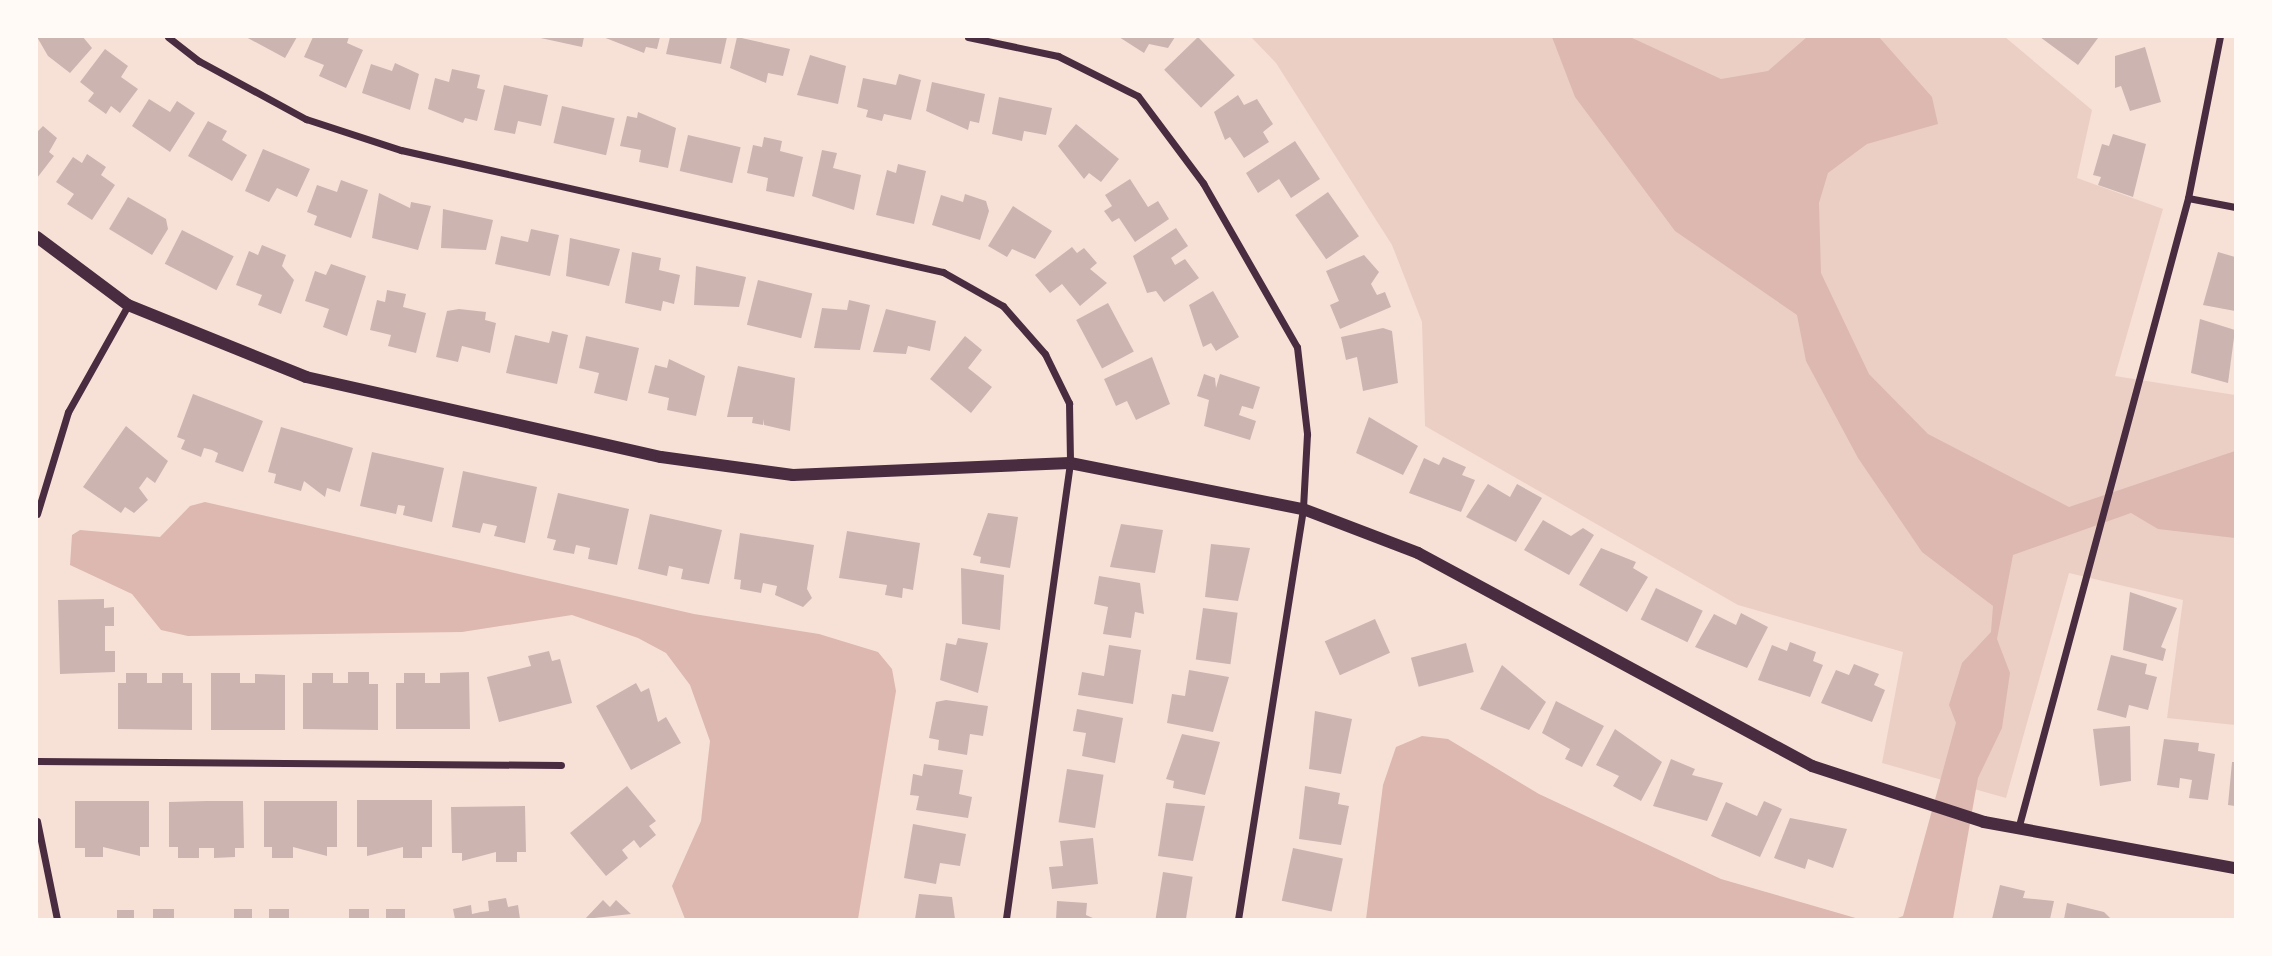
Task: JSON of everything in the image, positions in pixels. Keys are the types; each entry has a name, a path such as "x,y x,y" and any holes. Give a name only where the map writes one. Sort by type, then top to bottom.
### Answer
{"street":[{"path":"168,37 199,61 306,119 401,150 943,272 1003,306 1045,354 1069,403 1070,463 1006,919"},
{"path":"968,37 1058,56 1138,96 1203,183 1297,348 1307,434 1303,509 1238,919"},
{"path":"2018,829 2188,198 2219,39 2209,37"},
{"path":"2188,198 2235,207"},
{"path":"37,237 128,305 306,377 661,457 793,475 1070,463 1303,509 1418,553 1812,766 1984,822 2235,868"},
{"path":"37,513 68,412 128,305"},
{"path":"37,761 561,765"},
{"path":"37,821 57,919"}],"shaded area":[{"path":"1251,37 2005,37 2092,110 2077,178 2163,209 2115,376 2235,395 2235,725 2167,718 2183,600 2069,573 2006,798 1882,763 1903,652 1738,605 1425,426 1422,322 1392,245 1276,63"},
{"path":"1552,37 1630,37 1721,79 1768,71 1807,37 1879,37 1932,97 1938,124 1867,144 1828,173 1819,203 1821,273 1869,374 1928,434 2069,507 2235,451 2235,538 2158,529 2131,513 2013,555 1997,639 2010,673 2002,728 1978,778 1953,919 1895,919 1903,916 1956,723 1949,705 1962,663 1991,632 1993,606 1922,552 1858,458 1806,361 1797,315 1675,231 1575,97"},
{"path":"205,502 694,614 819,634 878,652 892,669 896,691 858,919 685,919 672,886 701,821 710,741 690,685 666,653 638,638 572,615 462,632 188,636 161,630 132,594 70,565 72,535 80,530 160,537 190,506"},
{"path":"1422,736 1448,739 1539,794 1721,879 1859,919 1366,919 1383,785 1396,747"}],"building":[{"path":"37,37 83,37 92,48 70,73 48,56"},
{"path":"246,37 297,37 285,58"},
{"path":"313,37 349,37 347,43 363,50 346,88 319,76 324,65 304,57"},
{"path":"536,37 584,37 582,47"},
{"path":"603,37 660,37 657,49 646,47 644,53"},
{"path":"670,37 727,37 721,64 666,54"},
{"path":"737,37 790,49 783,76 768,73 766,83 730,68"},
{"path":"1119,37 1175,37 1168,48 1149,44 1144,53"},
{"path":"1198,37 1235,75 1201,108 1164,70"},
{"path":"2040,37 2096,37 2098,38 2078,65"},
{"path":"2145,47 2161,102 2130,111 2121,86 2115,88 2115,56"},
{"path":"105,49 128,66 121,77 138,89 120,113 111,106 106,114 88,101 94,93 80,82"},
{"path":"810,55 846,66 838,104 797,95"},
{"path":"395,63 419,74 410,110 362,93 371,64 392,71"},
{"path":"452,69 480,75 477,88 485,90 477,121 465,118 463,123 428,109 435,78 449,82"},
{"path":"899,74 921,80 911,120 884,114 882,121 866,117 868,110 857,107 863,78 896,85"},
{"path":"932,82 985,94 979,123 970,121 968,130 926,111"},
{"path":"504,85 548,95 541,126 518,121 515,134 494,130"},
{"path":"1238,95 1244,105 1257,99 1273,124 1263,132 1269,142 1244,158 1230,137 1225,140 1214,112"},
{"path":"999,97 1052,108 1046,135 1024,131 1022,141 992,134"},
{"path":"149,99 170,112 177,101 195,113 170,152 132,126"},
{"path":"562,106 615,118 606,155 553,143"},
{"path":"638,112 676,128 668,168 639,162 641,150 620,146 627,116 637,118"},
{"path":"208,121 227,131 222,140 247,155 232,181 188,156"},
{"path":"1076,124 1119,159 1101,182 1089,173 1084,179 1058,146"},
{"path":"43,126 57,138 49,152 54,156 37,178 37,132"},
{"path":"2113,134 2146,144 2133,197 2098,185 2101,177 2093,175 2102,144 2109,146"},
{"path":"688,135 741,147 732,183 680,171"},
{"path":"764,137 782,141 780,151 803,157 794,197 766,191 768,178 747,173 753,145 762,147"},
{"path":"1295,141 1320,179 1291,198 1279,179 1258,193 1246,173"},
{"path":"263,149 310,169 297,197 277,188 269,202 245,191"},
{"path":"822,150 837,153 833,168 861,175 854,210 812,196"},
{"path":"87,154 106,167 101,175 115,185 92,220 67,204 74,194 56,182 73,157 82,163"},
{"path":"898,164 926,171 914,224 876,215 887,170 896,173"},
{"path":"1130,179 1148,207 1158,201 1169,219 1135,242 1119,218 1112,222 1104,211 1112,206 1105,195"},
{"path":"341,180 368,190 351,238 314,225 317,216 307,212 317,185 337,192"},
{"path":"1328,192 1359,236 1326,259 1295,215"},
{"path":"379,193 410,208 411,202 431,206 418,250 372,238"},
{"path":"965,194 986,201 989,211 980,240 932,225 941,195 963,202"},
{"path":"128,197 166,219 168,229 152,255 109,229"},
{"path":"1013,206 1052,231 1035,259 1012,249 1007,257 988,246"},
{"path":"443,209 493,220 486,250 441,248"},
{"path":"1176,228 1188,246 1171,258 1175,265 1185,259 1199,278 1164,302 1156,291 1147,293 1133,256"},
{"path":"531,229 559,235 550,276 495,264 501,236 528,242"},
{"path":"182,230 234,256 216,290 165,264"},
{"path":"570,238 620,249 609,286 566,276"},
{"path":"262,245 286,255 282,266 294,280 281,314 258,305 262,295 236,285 249,251 258,255"},
{"path":"1072,247 1077,253 1084,248 1097,263 1090,269 1107,283 1080,306 1062,284 1050,293 1035,275"},
{"path":"632,252 661,258 659,270 680,275 674,304 663,301 661,311 625,303"},
{"path":"2218,252 2235,257 2235,311 2203,305"},
{"path":"1364,255 1379,272 1371,284 1377,295 1385,292 1391,307 1340,329 1330,305 1339,301 1326,271"},
{"path":"331,264 366,276 347,336 323,327 329,309 305,301 315,271 326,275"},
{"path":"696,266 746,277 739,307 694,305"},
{"path":"758,280 812,294 801,338 747,325"},
{"path":"387,290 406,294 403,307 426,313 416,353 388,346 391,335 370,330 377,300 385,302"},
{"path":"1213,291 1239,337 1216,351 1211,343 1203,347 1189,305"},
{"path":"849,300 870,305 860,350 814,348 822,308 847,310"},
{"path":"1108,303 1134,352 1102,368 1076,320"},
{"path":"459,309 486,312 485,320 496,323 490,353 462,346 458,362 436,357 447,311"},
{"path":"886,309 936,321 930,351 908,346 906,354 873,352"},
{"path":"2200,319 2235,330 2228,383 2191,373"},
{"path":"1383,328 1392,331 1398,383 1363,391 1357,357 1346,360 1341,337"},
{"path":"552,331 568,335 557,384 506,373 515,335 549,343"},
{"path":"586,336 639,348 627,401 594,393 599,373 579,368"},
{"path":"965,336 982,350 968,368 992,387 971,413 930,379"},
{"path":"1152,357 1170,404 1136,420 1127,401 1116,406 1104,379"},
{"path":"669,359 705,376 696,416 667,410 669,398 648,393 655,365 667,368"},
{"path":"738,366 795,378 790,431 764,425 764,419 763,425 752,423 753,417 727,417"},
{"path":"1204,374 1215,378 1216,388 1220,374 1260,387 1253,409 1242,406 1239,415 1256,421 1250,440 1204,426 1209,400 1197,396"},
{"path":"193,394 263,421 243,472 215,462 218,453 212,450 204,448 201,457 181,449 185,440 177,437"},
{"path":"1369,417 1418,446 1403,475 1356,453"},
{"path":"126,426 168,461 155,483 147,477 139,488 148,500 134,513 125,507 121,513 83,487"},
{"path":"281,427 353,448 340,492 327,488 325,497 304,481 301,491 274,483 276,474 268,472"},
{"path":"372,452 444,468 432,522 403,515 405,506 398,505 396,514 360,506"},
{"path":"1443,457 1466,467 1462,475 1475,480 1461,512 1409,493 1424,458 1439,465"},
{"path":"463,471 537,487 525,543 494,536 497,526 483,523 480,533 452,527"},
{"path":"1488,484 1510,497 1517,484 1542,498 1516,542 1466,517"},
{"path":"558,493 629,509 617,565 588,559 590,548 576,545 574,554 553,550 556,540 547,538"},
{"path":"988,513 1018,517 1010,568 980,563 981,557 973,555"},
{"path":"650,514 722,530 709,584 681,579 683,569 669,566 667,576 638,569"},
{"path":"1543,520 1571,536 1583,528 1594,535 1569,575 1524,550"},
{"path":"1121,524 1163,530 1155,573 1110,567"},
{"path":"847,531 920,543 913,590 903,588 902,598 885,595 887,585 839,578"},
{"path":"740,533 814,545 807,589 812,598 803,607 775,595 777,586 763,583 761,593 740,589 741,580 734,579"},
{"path":"1211,544 1250,548 1238,601 1205,597"},
{"path":"1601,548 1636,562 1633,568 1648,577 1627,612 1579,585"},
{"path":"961,568 1004,575 1000,630 962,624"},
{"path":"1099,576 1140,583 1144,614 1135,612 1131,638 1103,634 1108,607 1094,604"},
{"path":"1656,588 1703,611 1687,642 1641,619"},
{"path":"2130,592 2177,608 2161,647 2166,649 2163,661 2123,650"},
{"path":"104,599 104,608 114,607 114,626 105,626 105,651 115,651 115,672 60,674 58,600"},
{"path":"1203,608 1238,613 1230,664 1196,659"},
{"path":"1741,613 1768,627 1747,668 1695,647 1714,614 1736,625"},
{"path":"1375,619 1390,653 1340,675 1325,641"},
{"path":"958,638 988,643 978,693 940,680 946,643 956,645"},
{"path":"1790,642 1816,652 1813,661 1823,665 1810,697 1758,680 1772,645 1787,651"},
{"path":"1466,643 1474,672 1419,687 1411,658"},
{"path":"1109,645 1141,650 1133,704 1078,695 1082,672 1104,676"},
{"path":"549,651 552,661 560,659 572,703 499,722 487,677 531,666 528,656"},
{"path":"2111,655 2147,664 2145,674 2157,677 2148,710 2129,705 2126,718 2097,710"},
{"path":"1854,664 1879,674 1874,685 1885,690 1872,722 1821,703 1836,670 1849,675"},
{"path":"1502,665 1546,702 1529,730 1480,709"},
{"path":"1189,670 1229,677 1213,732 1167,723 1172,694 1185,696"},
{"path":"348,672 369,672 369,684 378,684 378,730 303,729 303,683 312,683 312,673 333,673 333,683 348,683"},
{"path":"469,672 470,729 396,729 396,683 404,683 404,673 425,673 425,683 440,683 440,673"},
{"path":"126,673 147,673 147,683 162,683 162,673 183,673 183,683 192,683 192,730 118,729 118,683 126,683"},
{"path":"211,673 240,673 240,683 255,683 255,674 285,675 285,730 211,730"},
{"path":"636,683 641,692 649,688 658,722 666,717 681,743 631,770 596,706"},
{"path":"946,700 988,706 983,736 970,734 967,755 938,750 939,740 929,738 936,702"},
{"path":"1556,701 1604,726 1582,767 1565,759 1570,749 1542,733"},
{"path":"1077,709 1123,718 1115,763 1082,756 1086,733 1073,731"},
{"path":"1315,711 1352,719 1341,774 1309,769"},
{"path":"2130,726 2131,781 2100,786 2093,729"},
{"path":"1615,729 1662,762 1641,801 1613,786 1619,776 1596,765"},
{"path":"1182,734 1220,742 1205,795 1173,788 1174,781 1166,779"},
{"path":"2164,739 2199,743 2198,751 2215,754 2208,800 2189,798 2192,780 2180,778 2179,788 2157,785"},
{"path":"1671,759 1695,769 1692,775 1723,783 1707,821 1653,806"},
{"path":"2232,762 2235,762 2235,806 2228,805"},
{"path":"924,764 963,770 959,794 972,797 968,818 916,810 919,796 910,795 913,774 922,776"},
{"path":"1067,769 1104,775 1095,828 1059,822"},
{"path":"627,786 656,821 649,826 656,835 640,848 634,840 622,850 628,858 606,876 570,833"},
{"path":"1305,786 1340,793 1338,804 1349,806 1341,845 1299,839"},
{"path":"357,800 432,800 432,847 422,847 422,858 403,858 403,847 367,856 367,847 357,847"},
{"path":"75,801 149,801 149,847 140,847 140,856 103,847 103,857 85,857 85,848 75,848"},
{"path":"243,801 244,848 235,848 235,857 214,858 214,848 199,848 199,858 178,858 178,847 169,847 169,802"},
{"path":"264,801 337,801 337,847 327,847 327,856 293,847 293,858 272,858 272,847 264,847"},
{"path":"1764,801 1782,809 1760,857 1711,836 1726,802 1757,816"},
{"path":"1166,803 1205,806 1193,861 1158,856"},
{"path":"525,806 526,852 517,852 517,862 496,862 496,852 462,861 462,853 452,853 451,807"},
{"path":"1790,818 1847,829 1833,868 1808,859 1805,869 1774,858"},
{"path":"913,824 966,834 960,866 940,863 936,884 904,878"},
{"path":"1093,838 1098,884 1052,889 1049,867 1063,866 1060,841"},
{"path":"1293,848 1343,859 1332,911 1282,901"},
{"path":"1163,872 1193,877 1186,919 1156,919"},
{"path":"2000,885 2025,891 2023,898 2054,901 2050,919 1992,919"},
{"path":"919,894 952,897 955,919 915,919"},
{"path":"506,898 508,907 518,905 520,919 455,919 453,909 471,905 472,914 489,911 488,901"},
{"path":"603,900 610,907 616,900 631,914 585,919"},
{"path":"1057,901 1087,903 1086,915 1095,919 1056,919"},
{"path":"2067,903 2104,912 2111,919 2064,919"},
{"path":"153,909 174,909 174,919 153,919"},
{"path":"234,909 252,909 252,919 234,919"},
{"path":"269,909 289,909 289,919 269,919"},
{"path":"349,909 369,909 369,919 349,919"},
{"path":"386,909 405,909 405,919 386,919"},
{"path":"117,910 134,910 134,919 117,919"}]}
